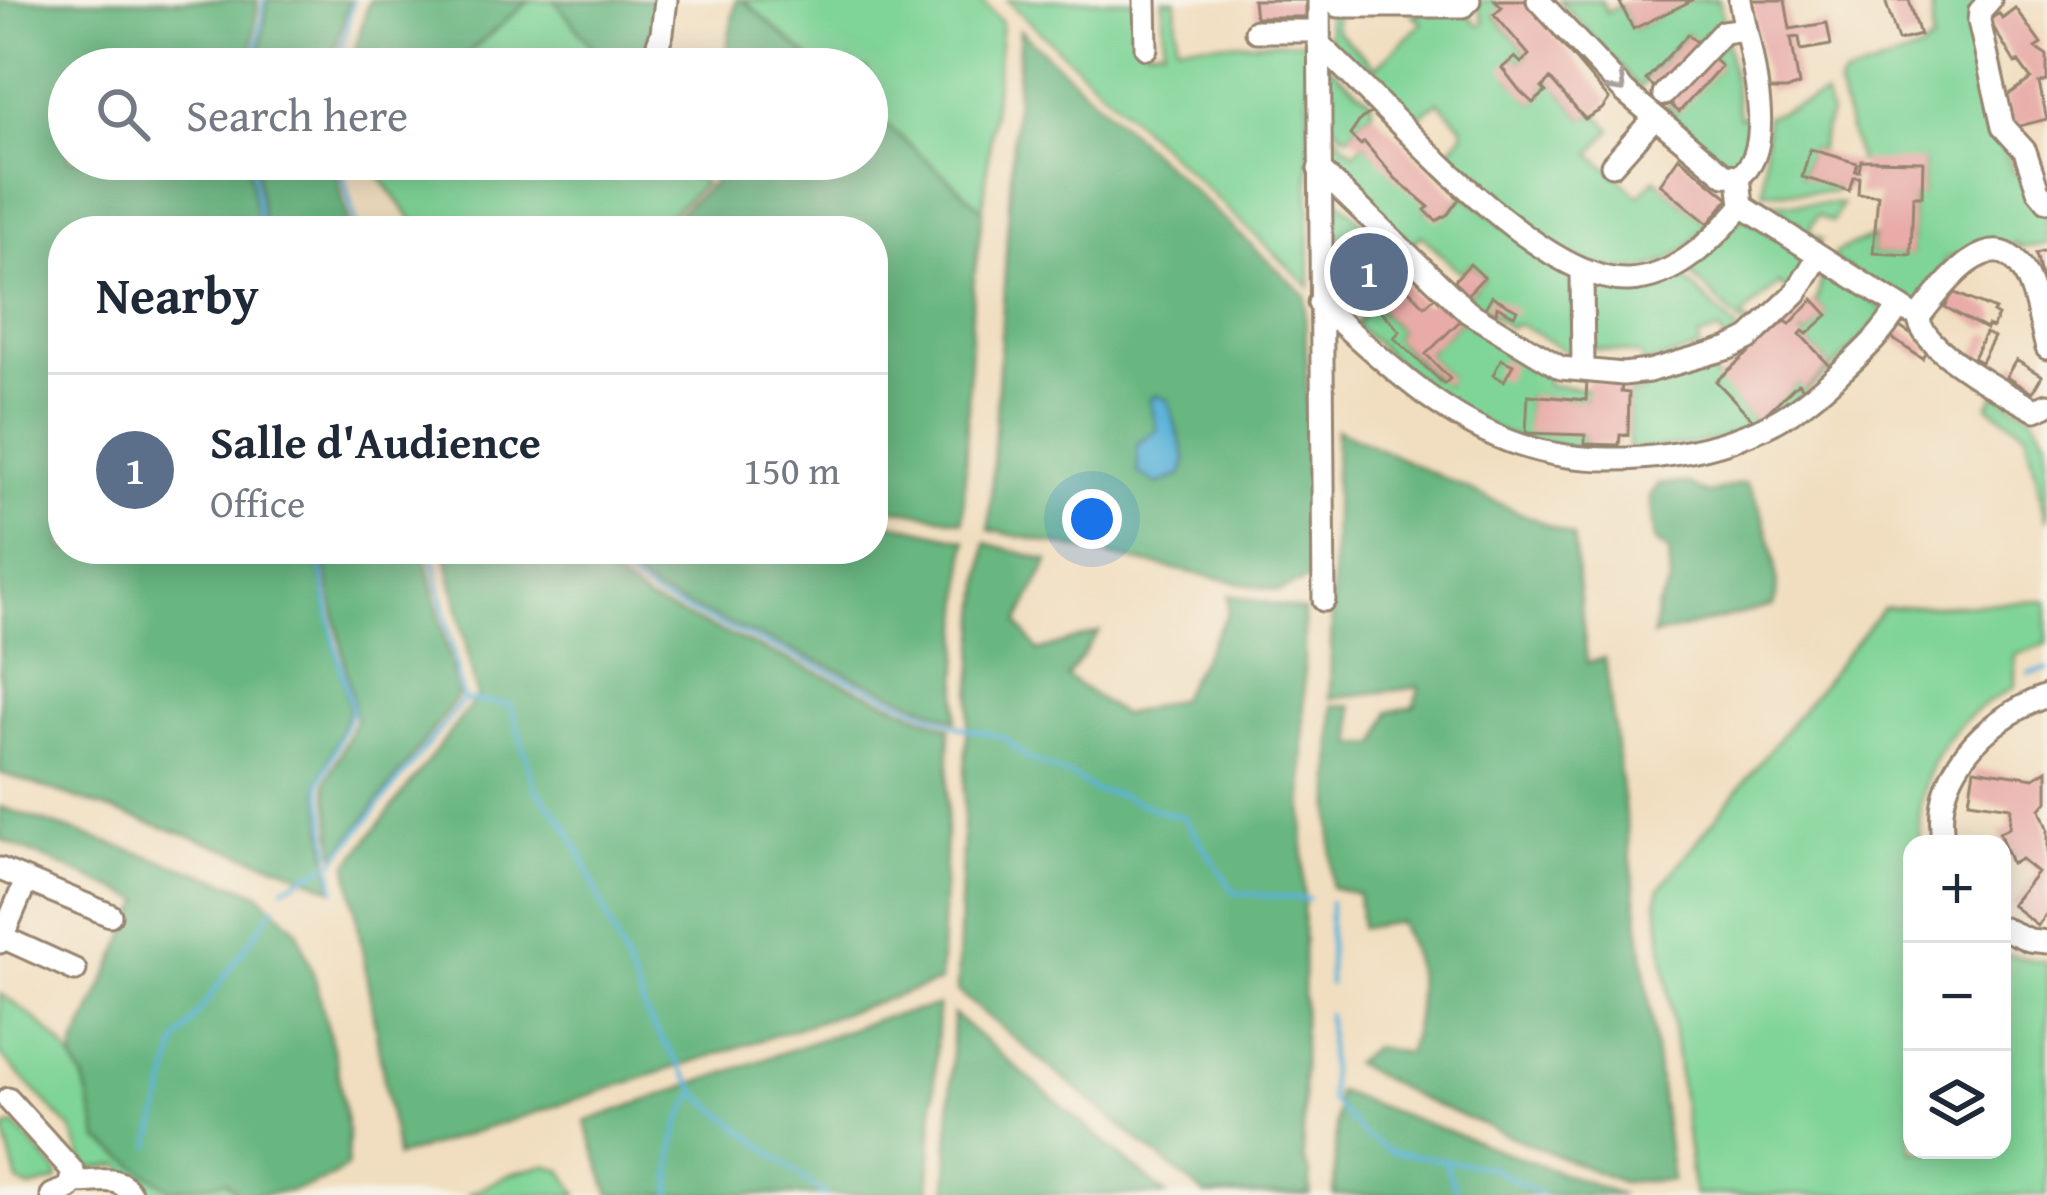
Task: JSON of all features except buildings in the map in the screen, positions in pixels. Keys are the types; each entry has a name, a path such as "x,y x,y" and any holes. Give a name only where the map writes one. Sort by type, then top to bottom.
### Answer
{"street":[{"path":"657,48 666,0"},
{"path":"1145,0 1146,48"},
{"path":"1319,0 1324,601"},
{"path":"1334,0 1339,6 1463,6 1469,0"},
{"path":"1538,0 1625,92 1725,175 1739,176 1754,163 1760,142 1740,0"},
{"path":"1990,0 1980,11 1979,21 2003,127 2024,151 2047,201"},
{"path":"1664,94 1723,32 1745,29"},
{"path":"1256,31 1319,38 1480,199 1537,247 1582,273 1629,280 1665,272 1694,252 1742,206"},
{"path":"1612,165 1655,117"},
{"path":"1319,169 1468,312 1562,368 1623,374 1649,371 1729,348 1749,338 1796,293 1818,257"},
{"path":"1739,176 1742,206"},
{"path":"1742,206 1908,313 1923,334 1988,385 2035,410 2046,409"},
{"path":"1318,303 1422,393 1468,420 1520,445 1609,458 1704,448 1766,427 1808,402 1965,262 1996,254 2008,256 2024,271 2047,348"},
{"path":"1582,273 1583,370"},
{"path":"1943,835 1947,788 1967,751 2002,717 2047,696"},
{"path":"0,869 110,915"},
{"path":"26,881 1,940 75,970"},
{"path":"2011,932 2047,942"},
{"path":"3,1100 68,1162 74,1181"},
{"path":"74,1181 114,1179 127,1186 131,1195"},
{"path":"52,1195 74,1181"}],"green space":[{"path":"0,0 258,0 252,48 48,48 48,180 250,180 256,216 48,216 48,564 319,564 349,710 318,784 332,889 285,868 0,773"},
{"path":"268,0 349,0 336,48 261,48"},
{"path":"369,0 530,0 474,48 356,48"},
{"path":"530,0 554,0 593,48 474,48"},
{"path":"554,0 654,0 654,30 645,48 593,48"},
{"path":"736,0 743,0 798,48 727,48"},
{"path":"743,0 980,0 1002,22 983,209 888,126 888,48 798,48"},
{"path":"1007,0 1139,0 1146,48 1164,47 1163,0 1176,0 1177,44 1308,41 1310,287"},
{"path":"1495,0 1502,7 1494,15 1529,55 1521,63 1515,57 1510,78 1533,103 1550,79 1584,119 1596,114 1612,129 1591,154 1639,196 1655,179 1708,224 1682,251 1651,267 1619,270 1586,262 1554,246 1443,157 1463,134 1462,126 1438,101 1411,124 1329,42 1326,6 1335,13 1336,30 1376,67 1422,23 1412,14 1465,11 1479,26 1484,22 1476,2"},
{"path":"1559,0 1601,0 1607,12 1621,5 1634,29 1688,0 1719,0 1723,19 1700,45 1687,34 1640,88"},
{"path":"1932,0 1983,0 1999,138 2014,173 2024,170 2047,211 2047,244 2020,248 2016,243 1947,258 1926,298 1909,306 1834,260 1835,253 1874,236 1873,253 1911,254 1913,196 1922,195 1923,162 1859,162 1838,87 1842,79 1921,51 1932,42"},
{"path":"1020,30 1305,295 1310,579 1279,591 989,530"},
{"path":"1727,41 1739,117 1746,116 1746,152 1727,161 1664,108 1669,103 1678,111 1720,66 1709,54"},
{"path":"1331,67 1371,101 1372,112 1350,135 1324,116 1325,70"},
{"path":"1825,95 1830,113 1819,151 1810,149 1802,176 1838,187 1834,192 1763,192 1767,116"},
{"path":"888,126 983,209 973,287 963,521 888,508 888,216 674,216 713,183 888,180"},
{"path":"1334,134 1354,153 1364,142 1429,207 1426,211 1448,214 1464,194 1575,281 1575,356 1519,324 1509,327 1465,297 1484,277 1470,264 1461,273 1421,235 1408,249 1326,164 1325,135"},
{"path":"258,180 339,180 347,216 262,216"},
{"path":"382,180 701,180 704,184 667,216 410,216"},
{"path":"1330,192 1380,240 1373,247 1353,235 1333,237 1332,249 1324,250"},
{"path":"1761,203 1842,204 1832,222 1817,215 1808,232 1822,240 1814,249 1788,232 1800,224 1779,211 1766,217 1759,211"},
{"path":"1739,219 1747,219 1808,260 1789,292 1779,284 1742,316 1746,328 1691,274 1692,265"},
{"path":"1824,272 1880,306 1884,314 1825,375 1774,416 1743,432 1711,441 1628,451 1629,393 1642,393 1652,376 1698,363 1705,366 1756,423 1798,383 1806,389 1830,366 1800,334 1807,334 1827,315 1816,302"},
{"path":"1681,275 1737,330 1733,337 1724,341 1720,331 1698,338 1700,348 1642,365 1641,355 1587,347 1589,290 1597,283"},
{"path":"1373,304 1400,331 1394,338 1445,384 1449,378 1426,354 1462,319 1548,367 1547,385 1587,389 1586,400 1528,396 1527,432 1585,435 1583,450 1502,432 1456,408 1355,325"},
{"path":"1995,394 2032,414 2047,439 2047,521 2026,432 1988,406"},
{"path":"1336,429 1573,537 1587,663 1605,658 1672,1180 1621,1182 1416,1097 1354,1063 1374,1047 1407,1053 1418,986 1399,922 1361,928 1358,894 1331,887 1333,705 1352,706 1355,745 1378,744 1389,712 1414,706 1420,687 1330,698"},
{"path":"1745,482 1771,542 1776,578 1773,606 1653,636 1657,608 1671,582 1669,551 1655,541 1650,496 1659,484 1689,484 1707,494"},
{"path":"888,522 966,540 956,720 656,593 618,564 888,564"},
{"path":"986,543 1049,561 1018,623 1038,651 1099,632 1067,677 1122,715 1179,699 1228,613 1229,595 1304,611 1303,1159 1310,1174 1310,1195 1205,1195 957,991 966,746"},
{"path":"325,564 427,564 458,697 336,856 326,782 356,720"},
{"path":"448,564 594,564 648,601 950,728 940,982 397,1157 348,865 477,697"},
{"path":"2047,601 2047,644 2015,655 2015,686 1979,708 1944,743 1922,792 1920,835 1903,835 1903,1159 2011,1159 2011,956 2047,962 2047,1195 1694,1195 1657,900 1660,888 1883,608"},
{"path":"0,807 257,892 297,929 336,1060 348,1135 347,1167 322,1181 283,1192 240,1195 226,1181 171,1190 99,1140 85,1082 74,1063 74,1048 142,901 0,839"},
{"path":"0,994 38,1021 71,1057 85,1084 99,1141 226,1181 240,1195 145,1195 121,1165 86,1169 72,1130 0,1054"},
{"path":"938,1006 929,1195 610,1195 585,1122 878,1019"},
{"path":"953,1014 1167,1195 947,1195"},
{"path":"1337,1091 1622,1195 1334,1195"},
{"path":"15,1125 58,1173 57,1181 30,1188 18,1182 5,1134 7,1127"},
{"path":"545,1165 562,1170 578,1195 467,1195 511,1174"}],"water":[{"path":"1156,395 1168,400 1186,460 1182,475 1158,484 1138,473 1137,444 1157,430 1150,399"}],"waterway":[{"path":"257,48 264,0"},
{"path":"341,48 353,0"},
{"path":"254,180 259,216"},
{"path":"344,180 353,216"},
{"path":"321,564 352,711 320,783 331,855"},
{"path":"284,887 335,861 463,700 434,564"},
{"path":"610,564 657,598 963,728 1003,737 1027,758 1078,779 1096,792 1183,816 1235,893 1308,899"},
{"path":"2029,673 2047,669"},
{"path":"463,700 511,705 535,788 565,824 649,1020 700,1096 825,1195"},
{"path":"332,869 335,890"},
{"path":"1329,984 1330,902"},
{"path":"151,1146 177,1043 275,906"},
{"path":"1328,1014 1331,1101 1363,1134 1390,1152 1490,1167 1542,1195"},
{"path":"671,1195 678,1129 697,1094"},
{"path":"1445,1162 1457,1195"}],"place":[{"name":"Salle d'Audience","path":"1369,272"}]}
